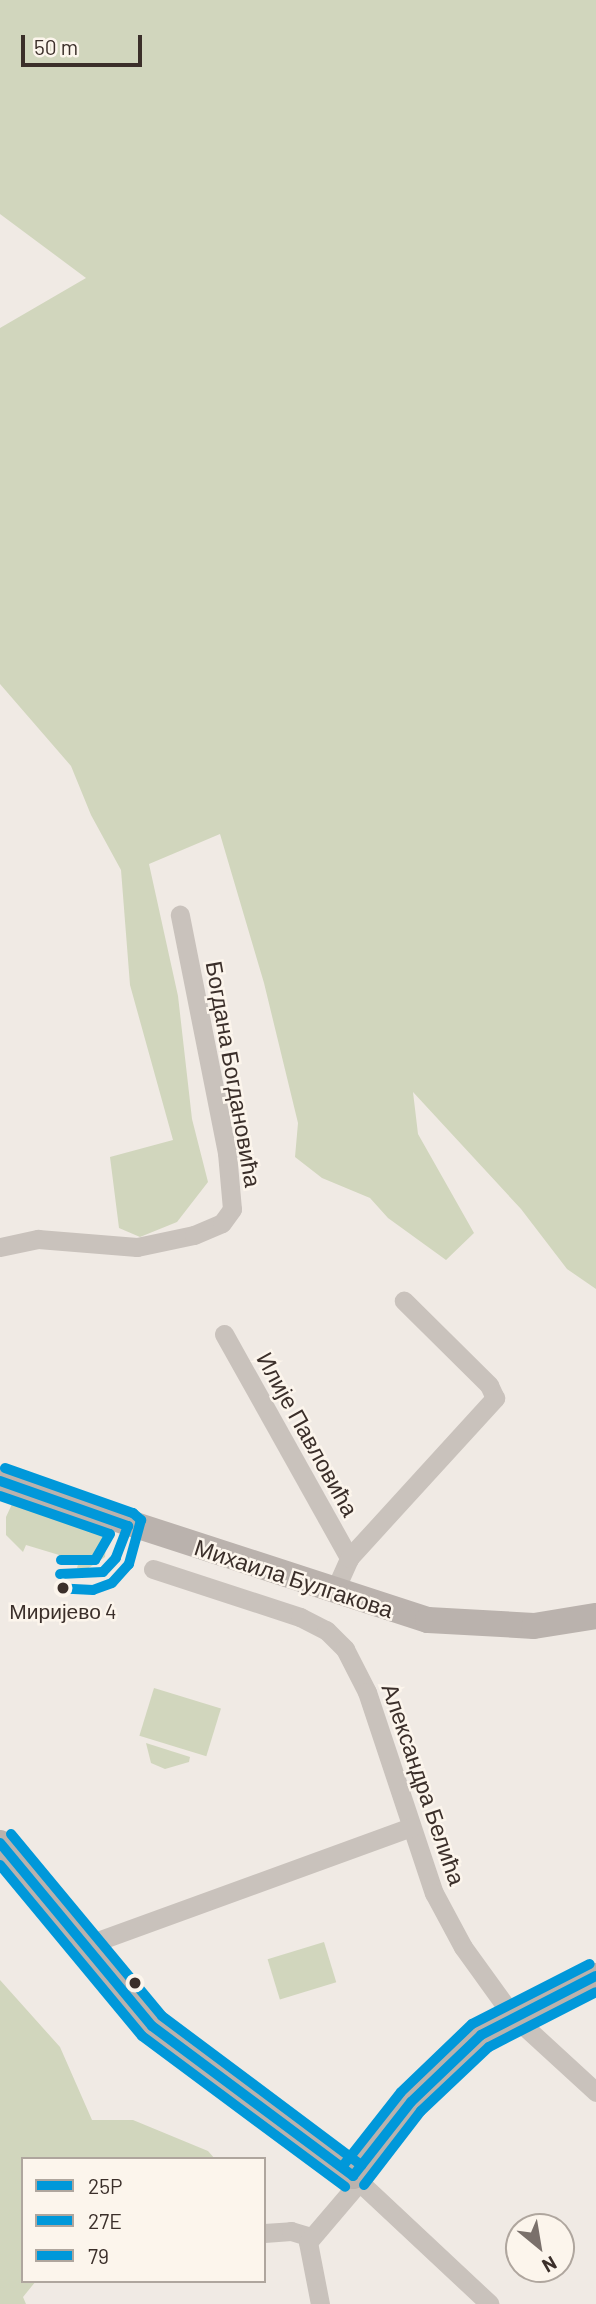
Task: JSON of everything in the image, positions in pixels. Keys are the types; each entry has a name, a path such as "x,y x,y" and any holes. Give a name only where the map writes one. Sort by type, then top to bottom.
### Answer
{"street":[{"name":"Богдана Богдановића","path":"0,1247 38,1239 137,1247 194,1235 222,1223 232,1209 228,1153 180,915"},
{"path":"335,1590 349,1558 495,1398 489,1385 404,1301"},
{"name":"Илије Павловића","path":"224,1334 349,1558"},
{"name":"Михаила Булгакова","path":"0,1481 428,1620 534,1626 596,1616"},
{"name":"Александра Белића","path":"153,1569 282,1609 335,1638 354,1662 368,1692 434,1893 463,1947 512,2015 596,2092"},
{"path":"85,1946 411,1827"},
{"path":"0,1843 165,2037 357,2179 490,2304"},
{"path":"320,2304 309,2263 311,2237 357,2179 411,2102 453,2060 512,2015 596,1976"},
{"path":"266,2233 291,2231 311,2237"}],"green space":[{"path":"0,0 596,0 596,1289 567,1269 521,1209 413,1092 418,1134 474,1233 446,1260 388,1218 370,1198 322,1178 295,1157 298,1123 264,983 220,834 149,864 178,996 192,1119 208,1182 177,1222 140,1237 119,1228 110,1157 173,1140 130,985 121,870 91,815 71,766 0,684 0,328 86,278 0,214"},
{"path":"12,1504 107,1536 105,1557 87,1569 77,1568 79,1561 26,1545 23,1552 6,1535 6,1517"},
{"path":"154,1688 221,1708 206,1756 139,1736"},
{"path":"146,1743 190,1757 189,1762 165,1769 151,1763"},
{"path":"324,1942 336,1982 280,1999 268,1959"},
{"path":"0,1980 60,2047 92,2120 133,2120 208,2151 213,2157 21,2157 21,2283 34,2283 23,2297 26,2304 0,2304"}],"transit line":[{"name":"79","path":"5,1468 133,1513 141,1520 129,1564 112,1583 93,1590 59,1588"},
{"name":"25P","path":"0,1481 128,1526 116,1558 103,1572 60,1574"},
{"name":"27E","path":"0,1496 110,1534 95,1560 61,1560"},
{"name":"79","path":"11,1834 162,2016 361,2165"},
{"name":"25P","path":"0,1843 152,2026 353,2176"},
{"name":"27E","path":"0,1865 142,2036 345,2187"},
{"name":"79","path":"342,2167 401,2092 472,2024 590,1964"},
{"name":"25P","path":"353,2176 411,2102 481,2035 596,1976"},
{"name":"27E","path":"364,2185 421,2111 489,2047 596,1992"}],"place":[{"name":"Миријево 4","path":"63,1588"}]}
